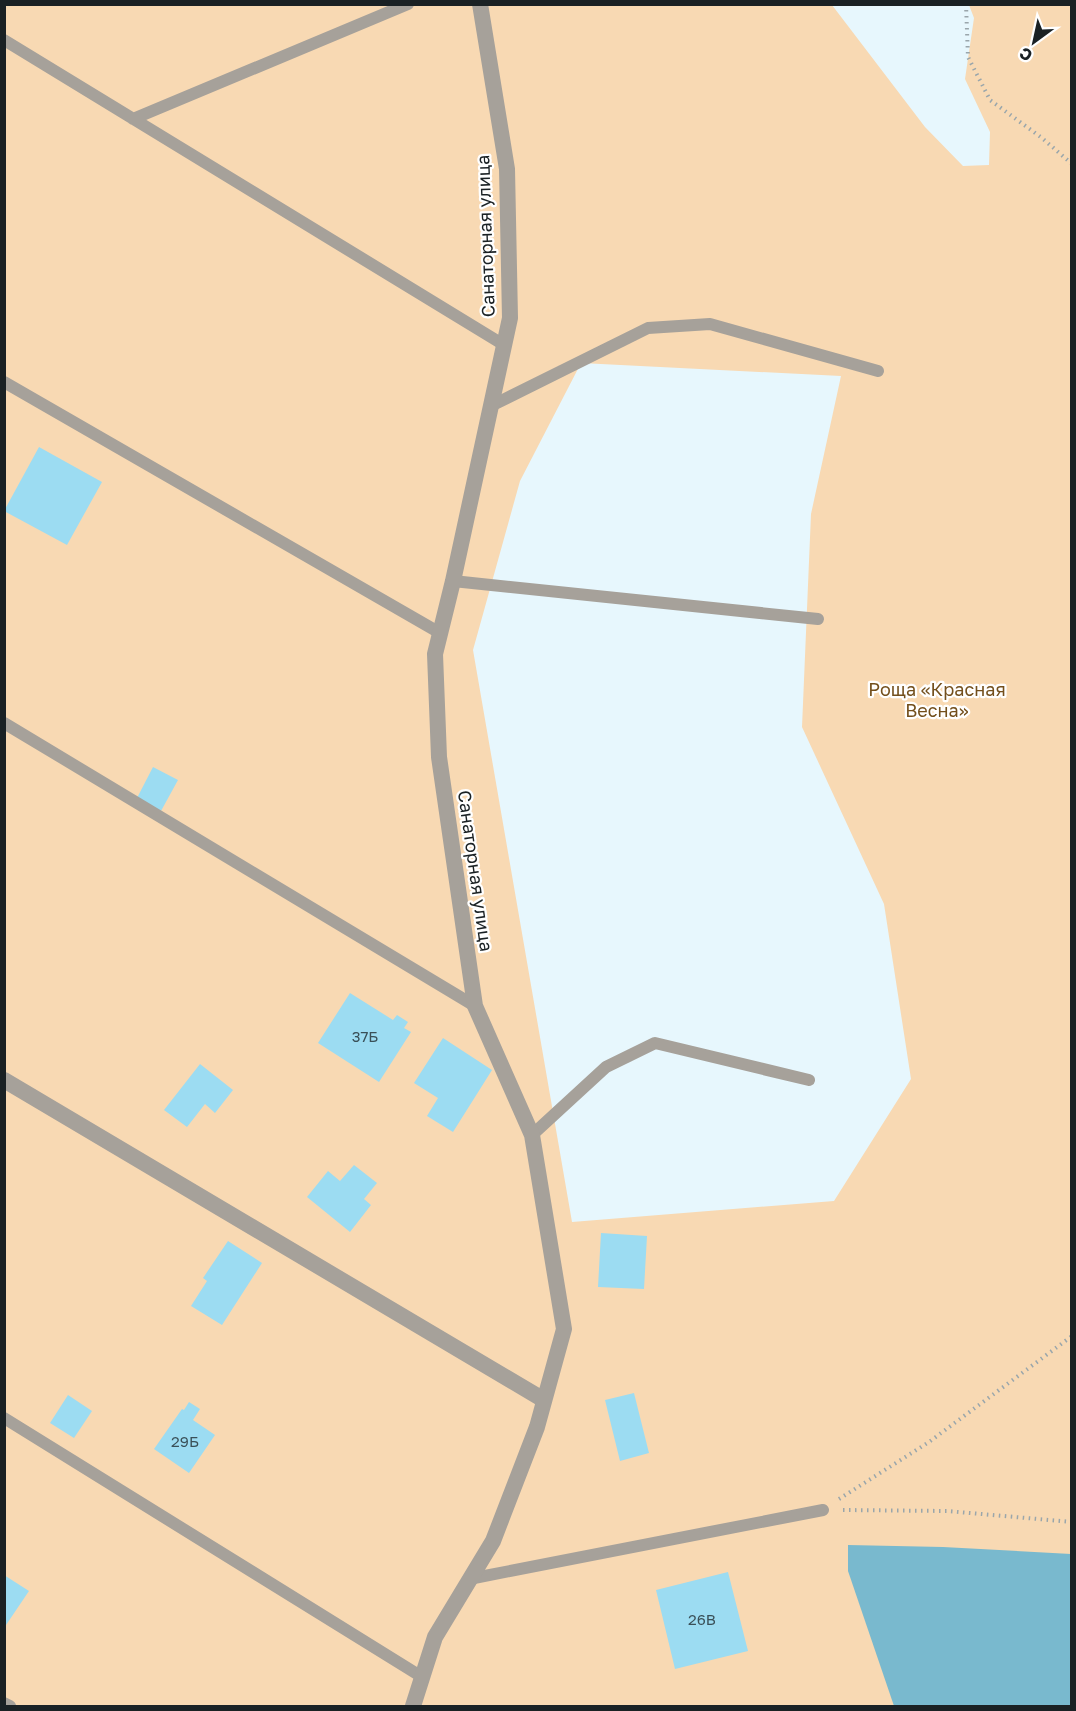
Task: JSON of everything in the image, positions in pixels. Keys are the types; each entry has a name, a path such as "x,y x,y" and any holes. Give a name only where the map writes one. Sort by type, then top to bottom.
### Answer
{"street":[{"name":"Санаторная улица","path":"413,1707 435,1637 493,1540 537,1427 564,1329 532,1135 475,1006 439,757 435,654 510,318 507,169 480,4"},
{"path":"4,1080 544,1401"}],"lane":[{"path":"134,119 408,4"},
{"path":"4,40 504,345"},
{"path":"491,406 648,328 710,324 878,371"},
{"path":"4,382 440,633"},
{"path":"453,581 818,619"},
{"path":"4,723 475,1006"},
{"path":"532,1135 606,1067 655,1043 809,1080"},
{"path":"4,1418 422,1677"},
{"path":"469,1579 823,1510"},
{"path":"4,1703 10,1707"}],"path":[{"path":"966,4 968,57 990,100 1042,138 1071,165"},
{"path":"823,1510 929,1442 1071,1336"},
{"path":"823,1510 948,1511 1071,1522"}],"green space":[{"name":"Роща «Красная Весна»","path":"5,5 832,5 925,127 963,166 989,165 990,132 965,79 974,18 969,5 1071,5 1071,1706 5,1706","holes":["581,363 841,376 811,514 802,727 884,904 911,1079 834,1201 572,1222 473,650 520,481"]}],"water":[{"path":"848,1545 943,1547 1071,1554 1071,1706 894,1706 848,1571"}],"building":[{"path":"39,447 102,482 67,545 4,511"},
{"path":"153,767 178,780 161,811 137,798"},
{"path":"350,993 393,1020 397,1015 408,1022 404,1028 411,1032 379,1082 318,1043"},
{"path":"443,1038 492,1070 453,1132 427,1116 438,1098 414,1083"},
{"path":"200,1064 233,1090 215,1113 205,1104 187,1127 164,1110"},
{"path":"354,1165 377,1183 364,1199 371,1205 350,1232 307,1197 328,1171 340,1181"},
{"path":"601,1233 647,1236 644,1289 598,1287"},
{"path":"228,1241 262,1263 222,1325 191,1306 207,1281 203,1278"},
{"path":"634,1393 649,1453 620,1461 605,1400"},
{"path":"68,1395 92,1411 74,1438 50,1423"},
{"path":"189,1402 200,1409 193,1420 215,1435 189,1473 154,1449"},
{"path":"728,1572 748,1651 675,1669 656,1590"},
{"path":"4,1575 29,1591 4,1628"}]}
